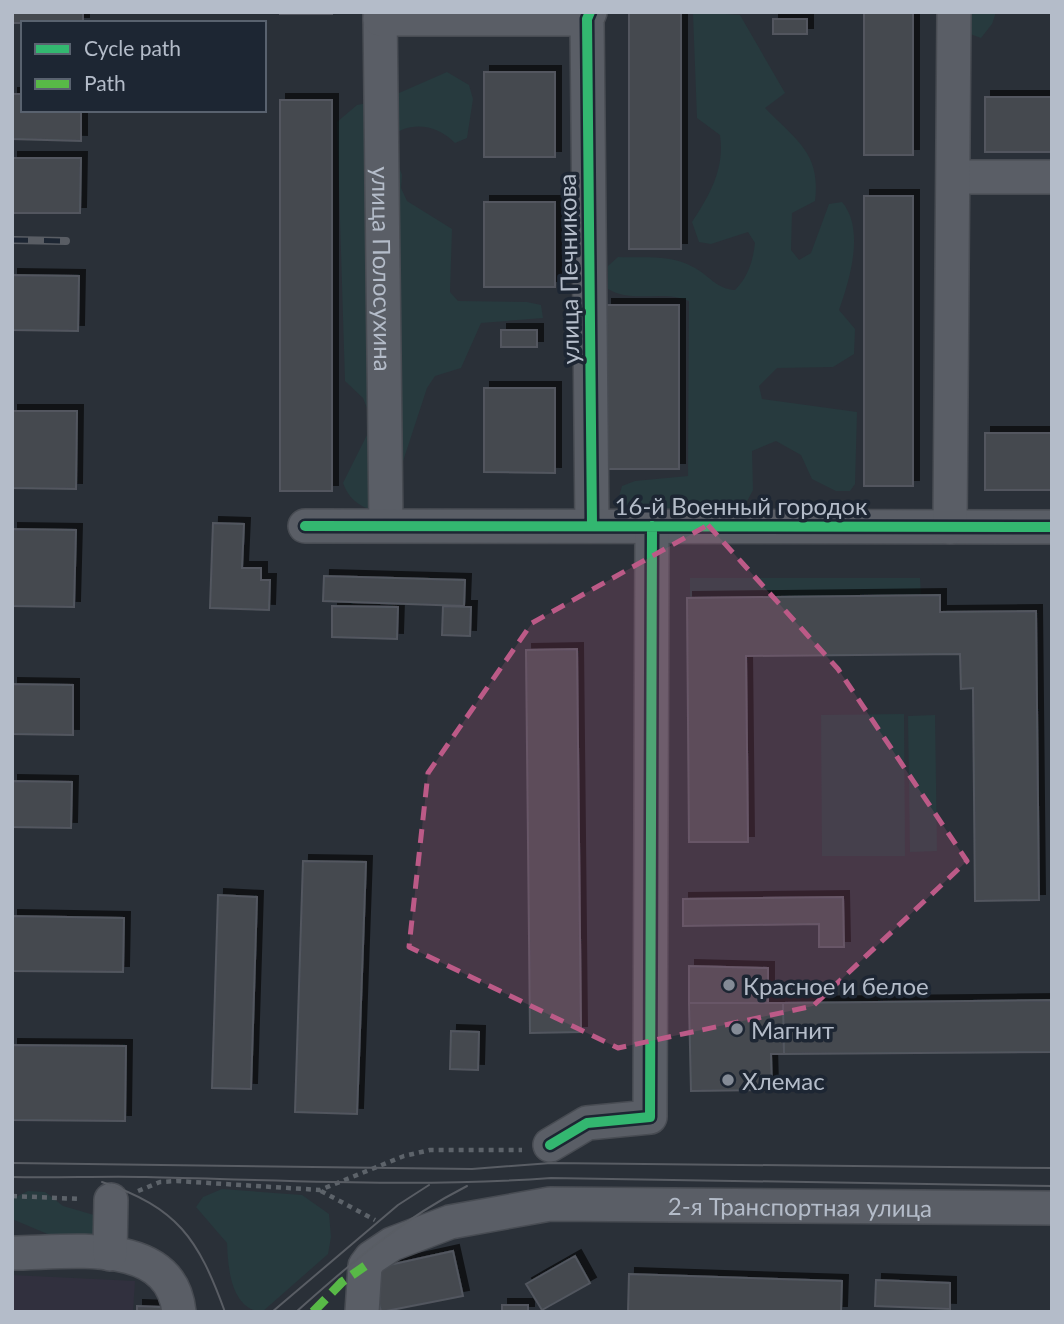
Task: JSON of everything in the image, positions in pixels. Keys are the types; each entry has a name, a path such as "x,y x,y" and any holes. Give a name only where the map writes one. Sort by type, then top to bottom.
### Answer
{"street":[{"path":"950,527 954,12"},
{"path":"380,16 588,16"},
{"name":"улица Полосухина","path":"380,16 386,525"},
{"name":"улица Печникова","path":"588,16 592,526"},
{"path":"954,177 1052,177"},
{"name":"16-й Военный городок","path":"304,526 1052,527"},
{"path":"550,1145 587,1123 650,1116 652,526"},
{"path":"110,1254 111,1200"},
{"name":"2-я Транспортная улица","path":"362,1312 365,1266 371,1258 406,1239 450,1222 550,1204 1052,1208"},
{"path":"12,1253 110,1254 139,1258 158,1268 172,1285 179,1312"}],"path":[{"path":"12,1196 111,1200 160,1182 320,1190 404,1156 430,1150 533,1150 550,1145"},
{"path":"320,1190 406,1239"}],"highlighted area":[{"path":"708,525 838,669 967,861 813,1006 618,1048 409,947 428,773 532,623"}],"shaded area":[{"path":"12,1275 135,1281 133,1312 12,1312"}],"green space":[{"path":"962,12 996,12 992,24 981,38 965,32"},
{"path":"693,14 740,15 785,93 765,108 804,148 814,171 816,185 815,201 792,213 791,250 799,260 811,253 829,204 842,202 849,213 853,226 853,254 839,310 855,329 854,354 833,367 777,368 759,386 762,399 857,412 855,484 850,491 836,491 812,479 801,455 776,441 752,451 753,490 741,513 677,518 645,514 618,500 622,486 635,481 688,476 689,301 669,296 628,296 608,289 608,266 618,257 676,260 699,270 723,287 735,290 749,268 755,243 748,232 711,244 699,242 692,222 715,181 721,147 720,135 697,118"},
{"path":"447,72 469,85 473,99 467,138 455,143 431,128 414,127 397,132 389,138 402,175 401,188 407,201 452,229 450,292 458,301 527,302 541,305 543,318 481,323 461,368 435,376 427,388 389,504 380,512 357,503 343,483 373,423 363,398 345,381 337,122 357,105 383,100"},
{"path":"690,578 920,578 921,596 690,598"},
{"path":"904,714 905,856 822,856 821,715"},
{"path":"935,715 937,851 910,852 908,716"},
{"path":"222,1189 302,1195 329,1214 331,1237 328,1254 262,1312 251,1309 237,1295 230,1274 227,1243 196,1207 203,1197"},
{"path":"28,1191 45,1192 63,1206 94,1215 102,1222 102,1241 57,1238 12,1219 12,1199"}],"building":[{"path":"12,12 83,12 83,21 12,23"},
{"path":"332,12 332,14 280,14"},
{"path":"629,12 681,12 681,249 629,249"},
{"path":"864,12 913,12 913,155 864,155"},
{"path":"773,19 807,19 807,34 773,34"},
{"path":"484,72 555,72 555,157 484,157"},
{"path":"12,94 21,94 21,112 81,112 81,141 12,139"},
{"path":"985,97 1052,97 1052,152 985,152"},
{"path":"280,100 332,100 332,491 280,491"},
{"path":"12,158 81,158 80,213 12,213"},
{"path":"864,196 913,196 913,486 864,486"},
{"path":"484,202 555,202 555,287 484,287"},
{"path":"12,275 79,276 78,331 12,330"},
{"path":"606,305 679,305 679,469 606,469"},
{"path":"501,330 537,330 537,347 501,347"},
{"path":"484,388 555,388 555,473 484,472"},
{"path":"12,411 77,411 76,489 12,488"},
{"path":"985,433 1052,433 1052,490 985,490"},
{"path":"213,523 244,524 242,568 261,568 261,580 270,580 269,610 210,608"},
{"path":"12,529 76,530 74,607 12,606"},
{"path":"324,576 465,580 464,606 323,601"},
{"path":"940,595 940,612 1036,611 1039,900 975,901 973,688 961,689 960,654 746,656 748,842 689,842 687,598"},
{"path":"332,606 398,607 397,639 332,637"},
{"path":"443,606 471,607 470,636 442,635"},
{"path":"577,649 581,1032 530,1033 526,650"},
{"path":"12,684 73,685 73,735 12,734"},
{"path":"12,781 72,782 71,828 12,827"},
{"path":"303,861 366,862 357,1114 295,1112"},
{"path":"218,895 257,897 251,1089 212,1088"},
{"path":"843,897 844,947 819,947 819,924 683,926 683,899"},
{"path":"12,916 124,918 123,972 12,971"},
{"name":"Красное и белое","path":"689,966 768,968 768,1003 689,1003"},
{"path":"1052,1000 1052,1052 784,1054 783,1003"},
{"name":"Магнит","path":"689,1003 783,1003 784,1054 771,1054 772,1090 691,1091"},
{"path":"451,1031 479,1032 478,1070 450,1069"},
{"path":"12,1045 126,1046 125,1121 12,1120"},
{"path":"453,1251 463,1296 381,1312 371,1269"},
{"path":"575,1256 590,1283 542,1310 526,1284"},
{"path":"629,1274 842,1281 841,1312 628,1312"},
{"path":"876,1280 950,1283 950,1309 875,1306"},
{"path":"502,1305 528,1305 528,1312 502,1312"},
{"path":"137,1306 162,1307 162,1312 137,1312"}],"tram line":[{"path":"12,1163 472,1169 551,1163 1052,1168"},
{"path":"12,1177 399,1183 551,1178 1052,1186"},
{"path":"102,1182 149,1203 182,1229 205,1264 225,1312"},
{"path":"272,1312 398,1205 429,1185"},
{"path":"296,1312 399,1227 467,1186"}],"railway":[{"path":"12,240 66,241"}],"marked path":[{"path":"313,1312 342,1282 365,1266"}],"cycle path":[{"path":"590,12 587,19 592,526"},
{"path":"305,526 1052,527"},
{"path":"550,1145 587,1123 650,1117 652,526"}],"place":[{"name":"Красное и белое","path":"729,985"},
{"name":"Магнит","path":"737,1029"},
{"name":"Хлемас","path":"728,1080"}]}
